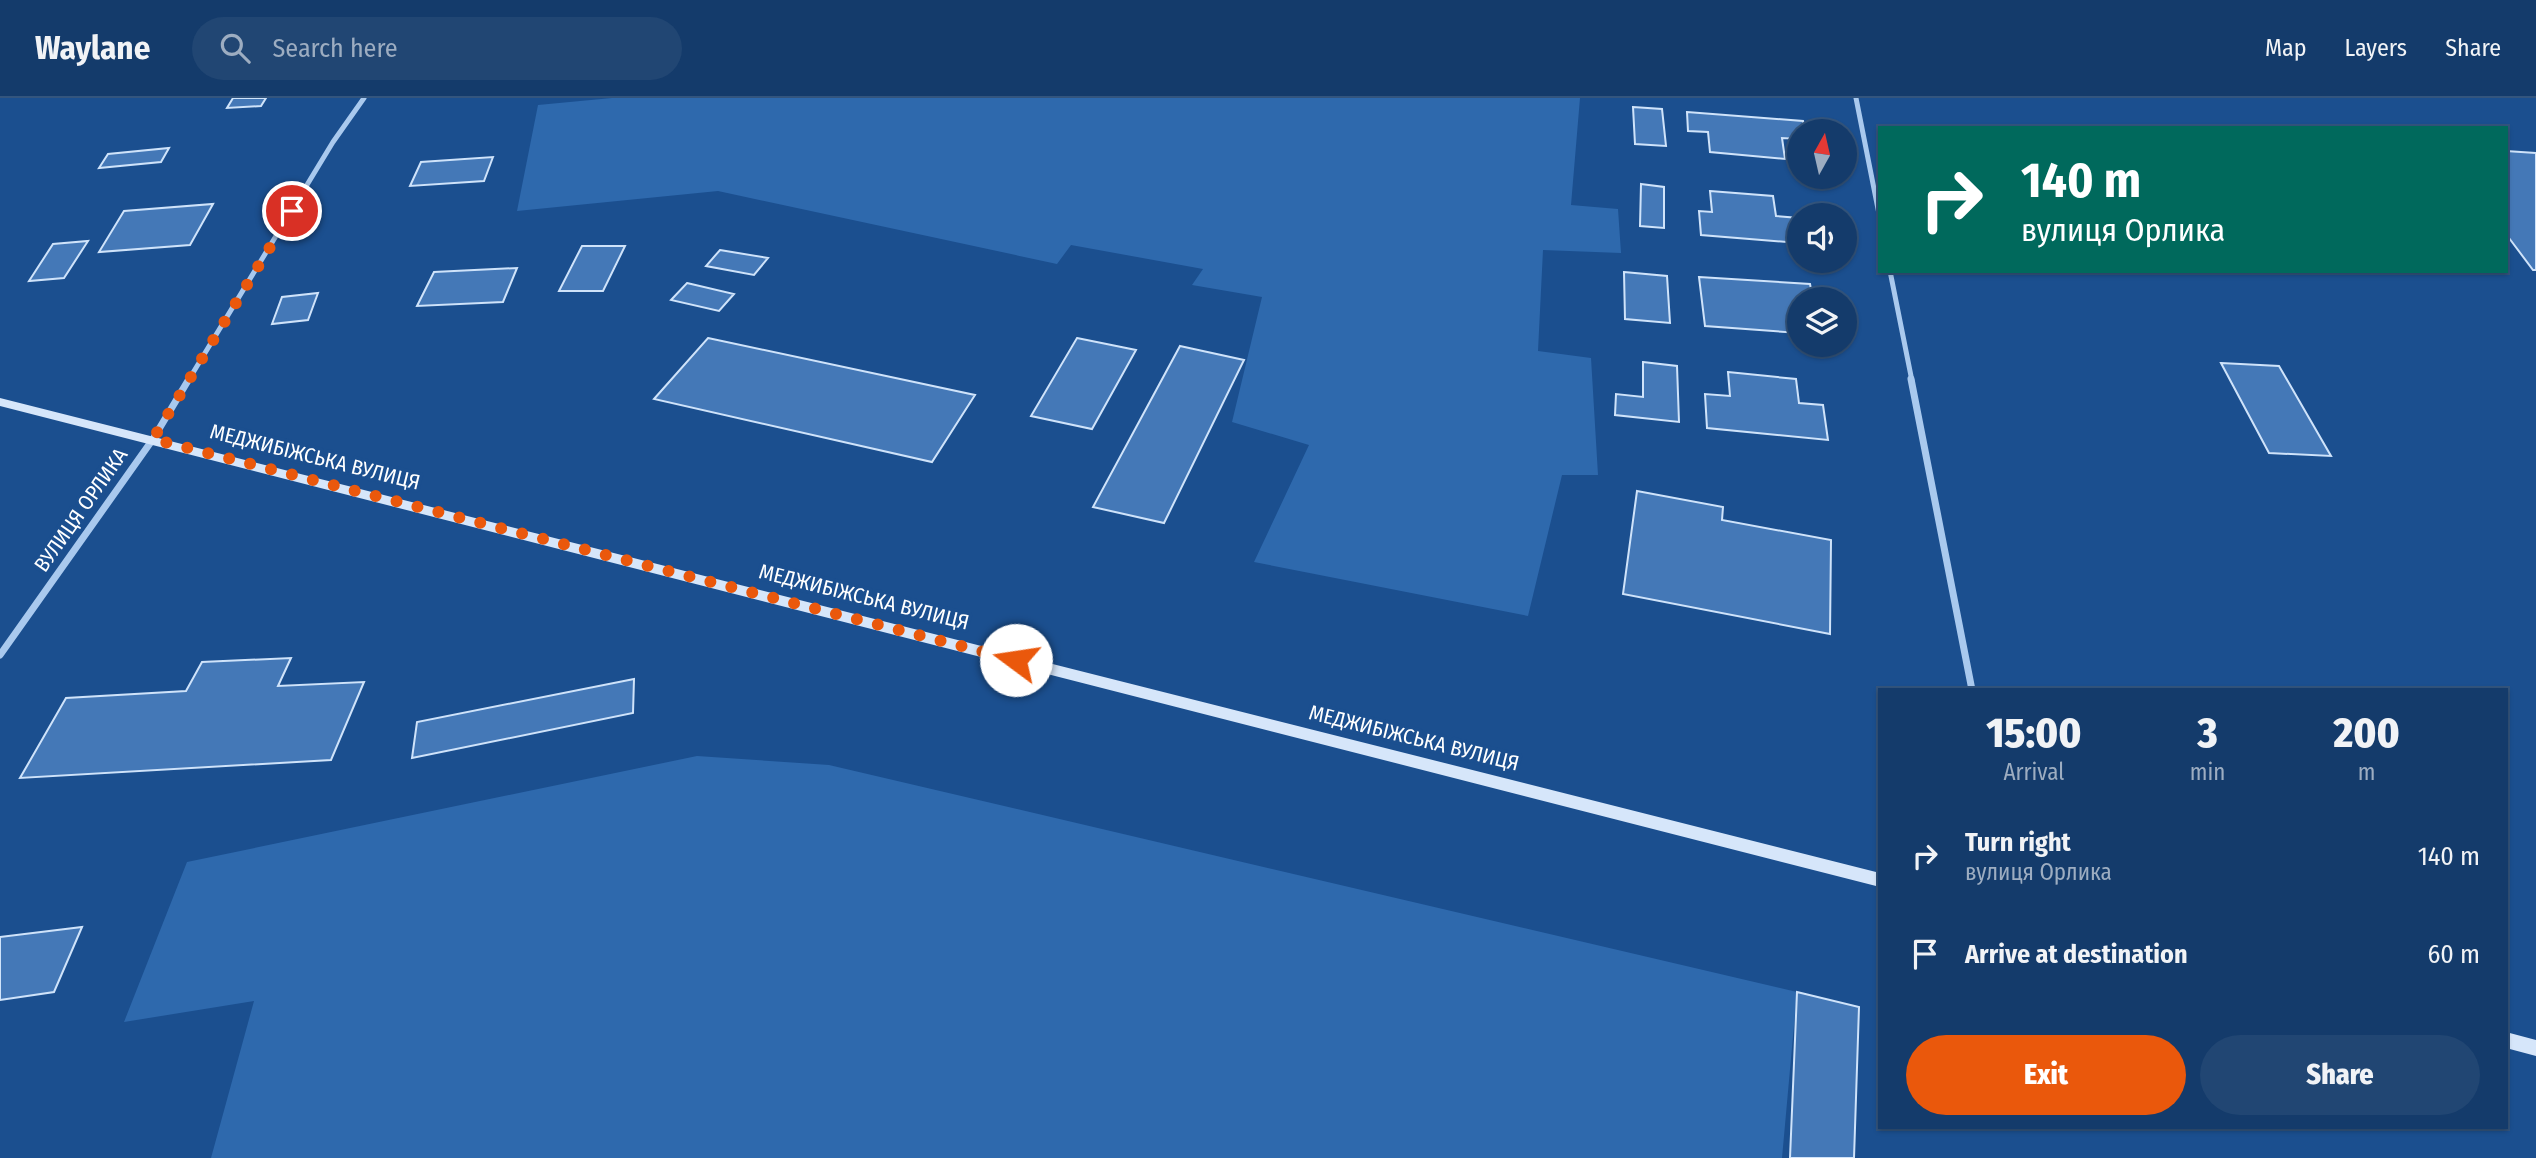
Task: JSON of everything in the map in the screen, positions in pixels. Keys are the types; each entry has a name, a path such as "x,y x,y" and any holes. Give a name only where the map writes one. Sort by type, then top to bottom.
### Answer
{"main road":[{"name":"МЕДЖИБІЖСЬКА ВУЛИЦЯ","path":"0,402 1878,879"},
{"path":"2508,1041 2536,1048"}],"street":[{"name":"ВУЛИЦЯ ОРЛИКА","path":"0,655 153,439 333,142 364,98"},
{"path":"1856,98 1878,209"},
{"path":"1890,273 1972,688"}],"shaded area":[{"path":"612,98 1580,98 1571,205 1618,209 1621,253 1543,250 1538,351 1591,358 1598,475 1562,475 1528,616 1254,562 1309,445 1232,422 1262,297 1192,285 1203,269 1071,245 1057,264 718,191 517,211 538,105"},
{"path":"697,756 829,765 1797,992 1782,1158 211,1158 254,1001 124,1022 187,862"}],"building":[{"path":"233,98 266,98 261,106 227,108"},
{"path":"1633,107 1662,109 1666,146 1635,144"},
{"path":"1687,112 1787,120 1787,138 1782,138 1785,159 1710,152 1708,132 1688,131"},
{"path":"169,148 161,162 99,168 108,154"},
{"path":"2508,151 2536,153 2536,270 2533,270 2508,237"},
{"path":"493,157 484,181 410,186 421,162"},
{"path":"1641,184 1664,187 1664,228 1640,226"},
{"path":"1710,191 1773,196 1776,216 1787,217 1787,242 1701,235 1699,211 1712,212"},
{"path":"213,204 190,245 99,252 124,211"},
{"path":"88,241 64,278 29,281 53,244"},
{"path":"582,246 625,246 603,291 559,291"},
{"path":"720,250 768,258 754,275 706,266"},
{"path":"517,268 503,302 417,306 434,272"},
{"path":"1624,272 1667,276 1670,323 1625,319"},
{"path":"1699,277 1810,284 1811,287 1787,287 1787,332 1705,326"},
{"path":"687,283 734,294 719,311 671,300"},
{"path":"318,293 308,320 272,324 282,297"},
{"path":"708,338 975,395 932,462 654,399"},
{"path":"1077,338 1136,350 1092,429 1031,416"},
{"path":"1180,346 1244,360 1164,523 1093,507"},
{"path":"1643,362 1677,366 1679,422 1615,415 1616,394 1643,397"},
{"path":"2221,363 2279,366 2331,456 2269,453"},
{"path":"1728,372 1796,379 1799,403 1823,405 1828,440 1707,428 1705,394 1730,396"},
{"path":"1637,491 1723,507 1722,520 1831,540 1830,634 1623,594"},
{"path":"291,658 278,686 364,682 331,760 20,778 66,698 186,691 202,662"},
{"path":"634,679 633,713 412,758 417,722"},
{"path":"82,927 54,992 0,1000 0,937"},
{"path":"1797,992 1859,1007 1854,1158 1790,1158"}],"route":[{"path":"292,211 153,439 1016,660"}]}
